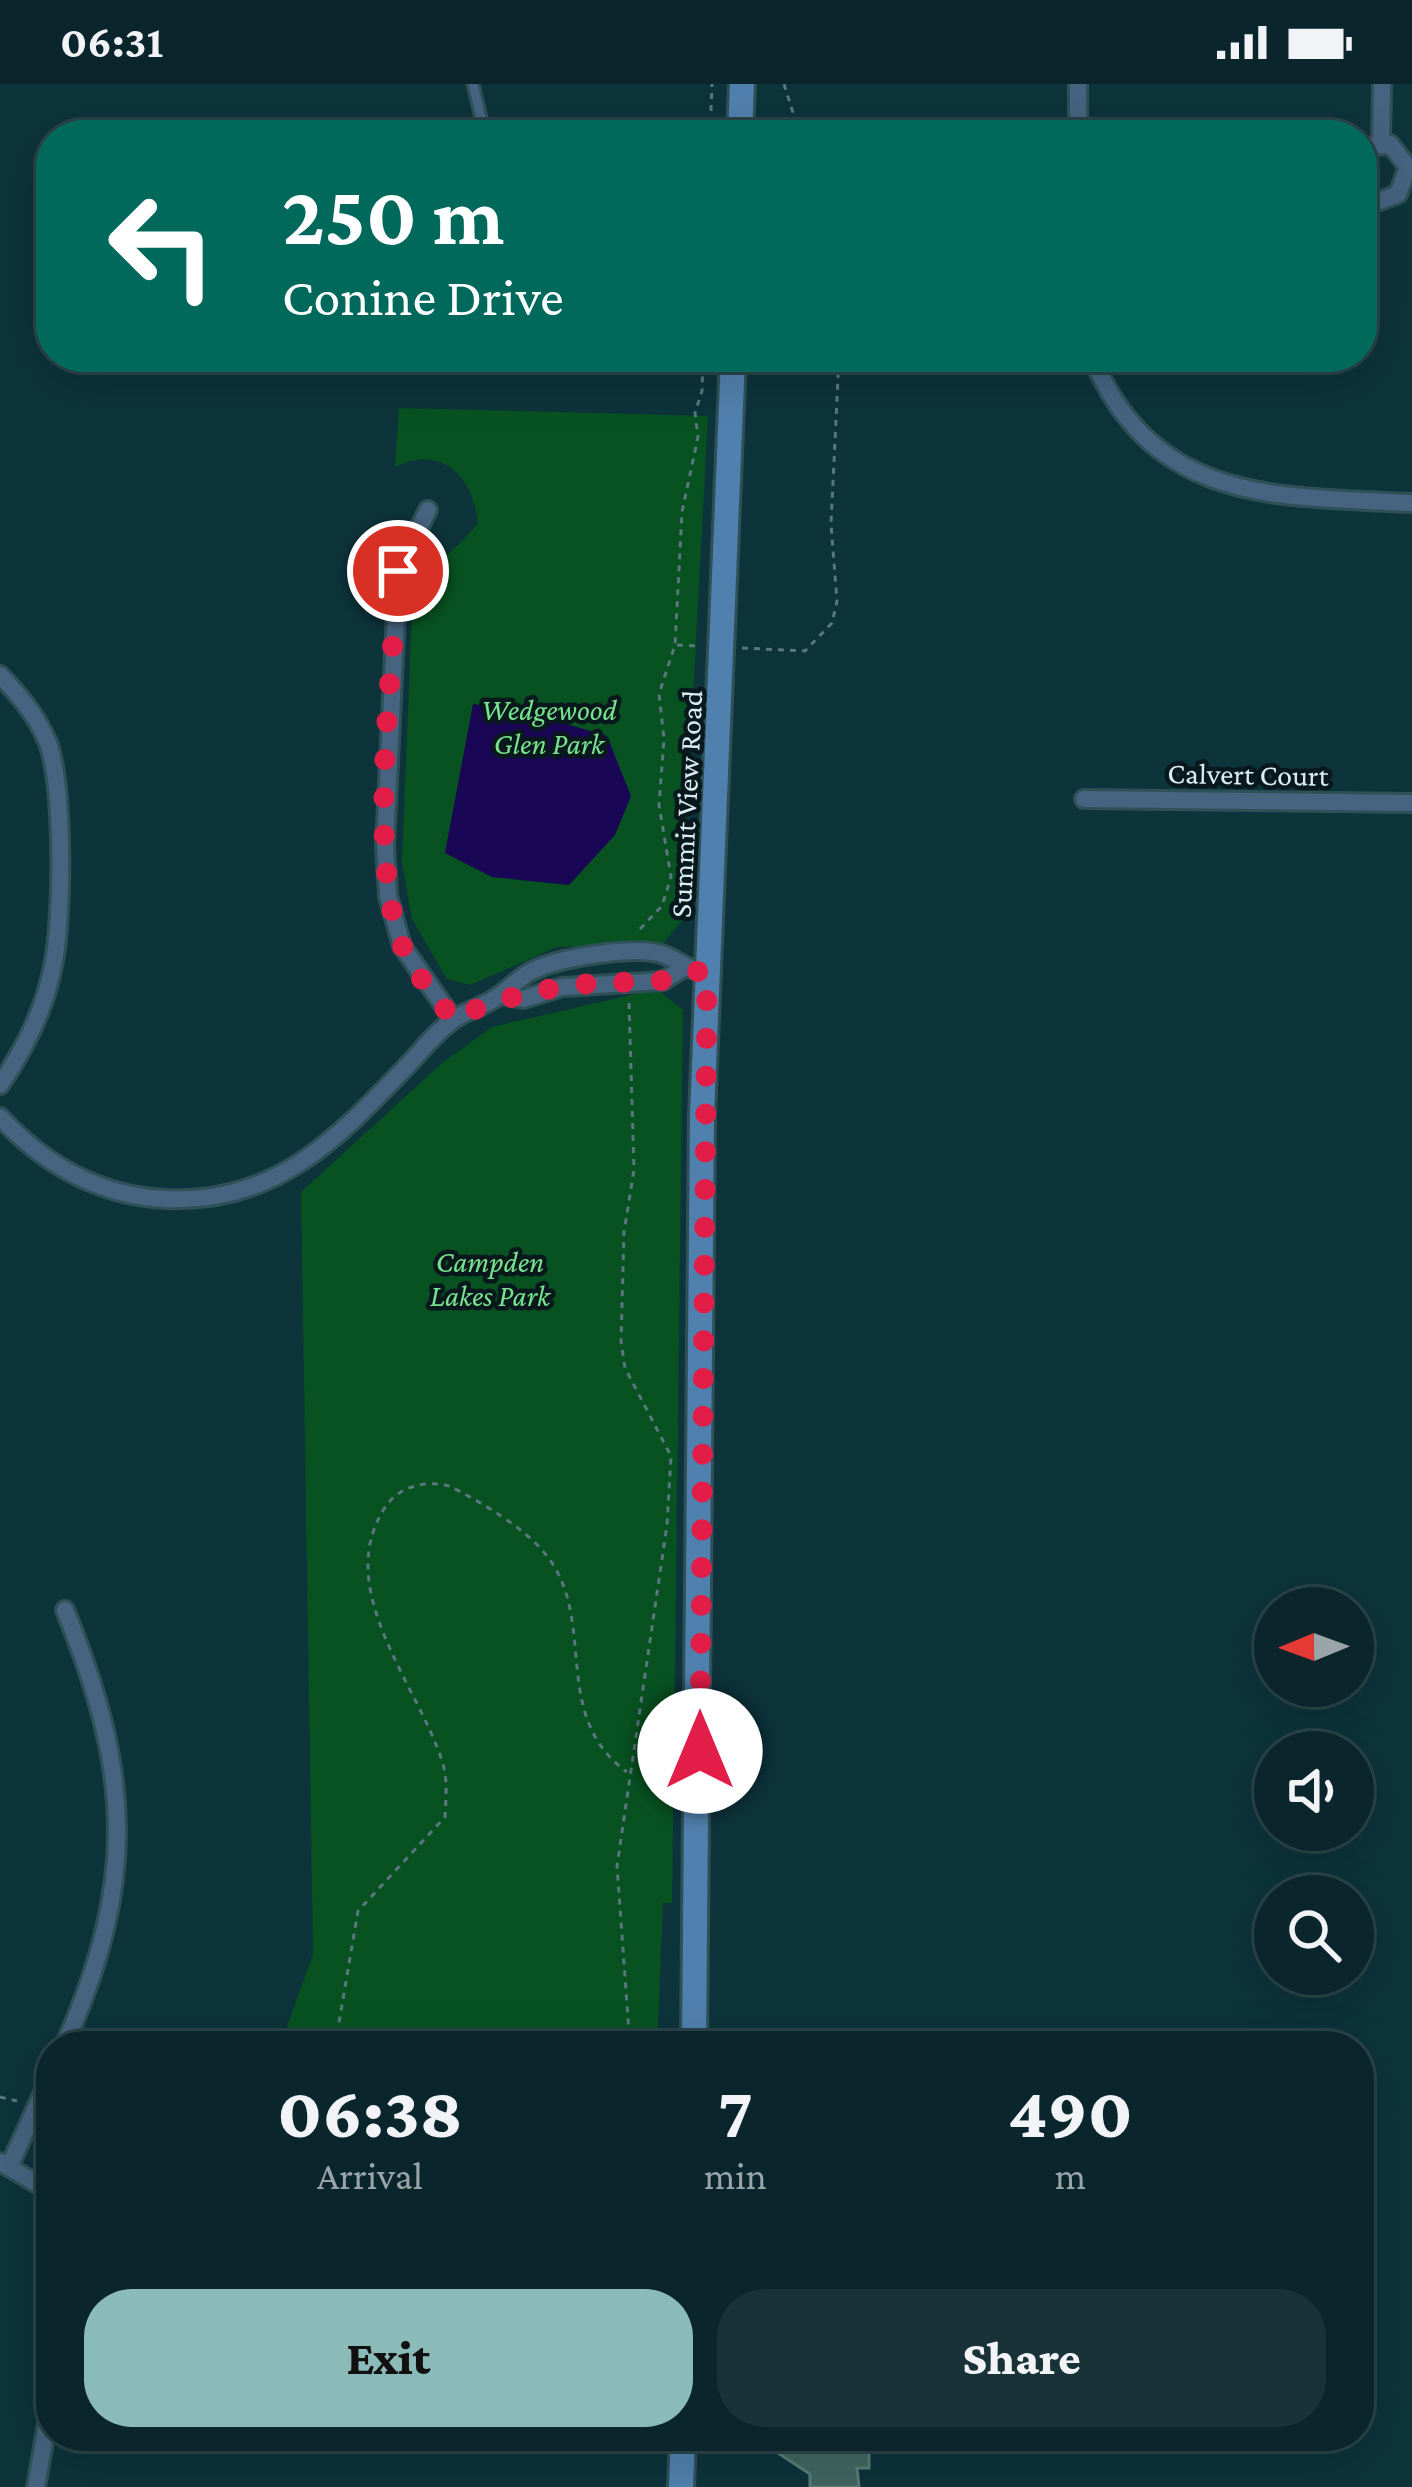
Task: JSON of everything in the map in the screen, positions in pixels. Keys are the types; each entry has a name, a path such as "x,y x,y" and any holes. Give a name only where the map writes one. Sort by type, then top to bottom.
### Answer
{"street":[{"path":"741,120 742,84"},
{"path":"1078,84 1078,120"},
{"path":"1381,142 1382,84"},
{"path":"1377,143 1405,157 1405,186 1390,199 1377,197"},
{"name":"Summit View Road","path":"694,2031 695,971 733,372"},
{"path":"1101,372 1131,420 1166,454 1231,489 1287,499 1412,503"},
{"path":"428,510 398,571 385,846 388,896 402,946 453,1019"},
{"path":"0,675 28,703 49,746 58,806 53,965 32,1030 0,1085"},
{"name":"Calvert Court","path":"1084,799 1412,803"},
{"path":"0,1117 33,1153 84,1182 139,1198 232,1196 286,1175 333,1143 453,1019 501,995 514,979 544,966 633,952 667,955 695,971"},
{"path":"501,995 524,998 562,987 663,981 695,971"},
{"path":"65,1610 110,1739 118,1814 117,1874 108,1925 69,2031"},
{"path":"36,2104 4,2165 36,2183"},
{"path":"36,2487 42,2451"},
{"path":"681,2487 682,2451"}],"lane":[{"path":"472,84 480,120"}],"path":[{"path":"711,120 712,84"},
{"path":"784,84 795,120"},
{"path":"633,952 641,924 668,896 671,877 658,785 664,739 659,694 675,645 682,512 698,437 695,413 703,391 703,372"},
{"path":"742,648 805,651 832,623 837,601 831,524 837,372"},
{"path":"675,645 704,647"},
{"path":"629,2031 616,1867 664,1547 671,1456 625,1368 622,1342 624,1232 634,1170 630,982"},
{"path":"338,2031 358,1912 445,1816 444,1765 383,1630 369,1580 374,1525 389,1500 406,1488 434,1483 449,1486 542,1550 569,1611 583,1720 600,1752 628,1773"}],"green space":[{"name":"Wedgewood Glen Park","path":"399,408 708,416 681,922 663,943 557,947 470,985 447,979 412,919 402,863 412,608 431,571 478,523 470,492 453,469 428,460 395,467"},
{"name":"Campden Lakes Park","path":"657,989 683,1010 672,1903 663,1903 658,2031 285,2031 313,1954 301,1192 442,1063 492,1027"}],"shaded area":[{"path":"473,704 522,711 607,736 631,796 615,835 569,885 492,877 445,853"}],"building":[{"path":"775,2451 869,2451 869,2468 857,2468 859,2487 810,2487 810,2474"}],"route":[{"path":"398,571 386,871 402,946 426,984 453,1019 501,995 524,998 562,987 663,981 682,969 707,972 702,1115 700,1751"}]}
